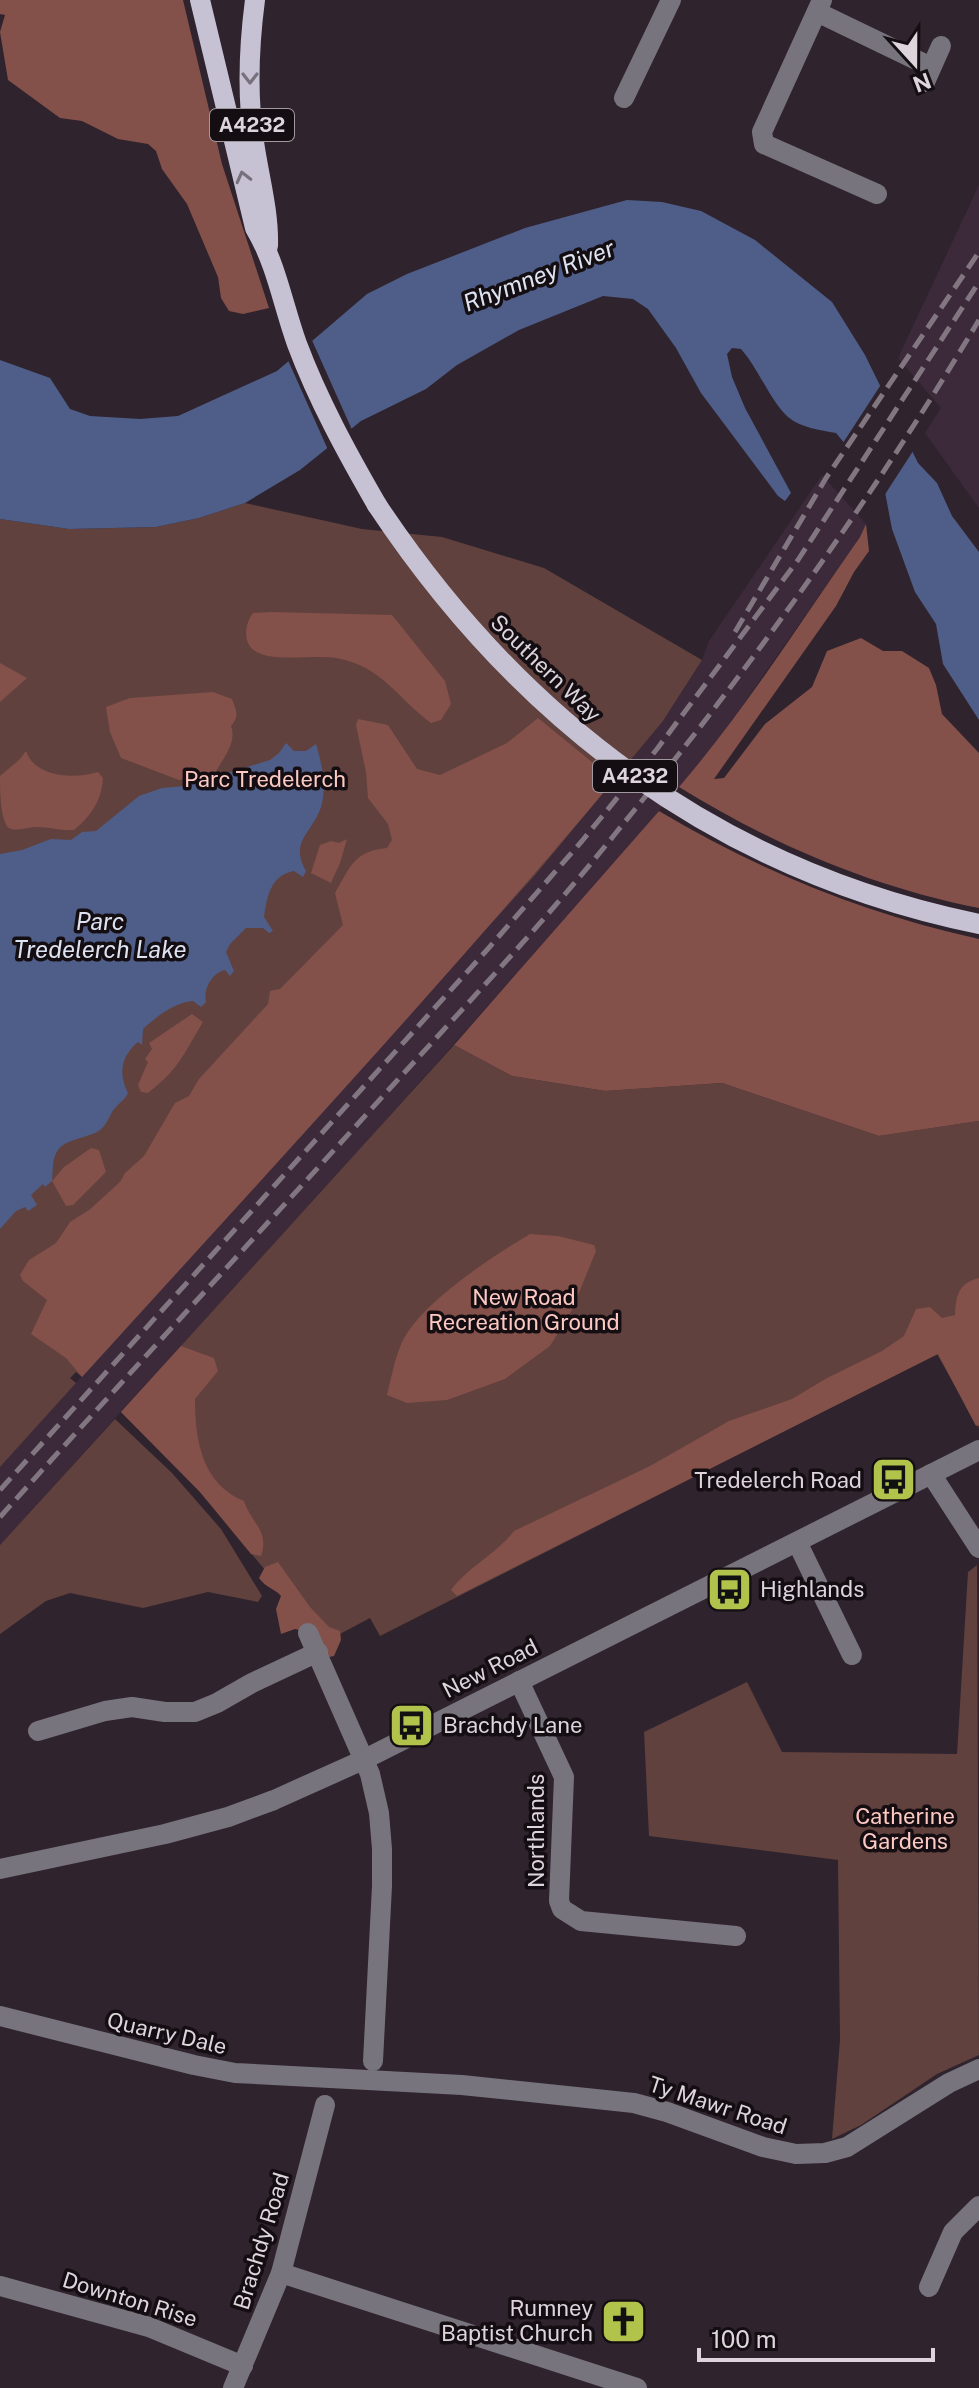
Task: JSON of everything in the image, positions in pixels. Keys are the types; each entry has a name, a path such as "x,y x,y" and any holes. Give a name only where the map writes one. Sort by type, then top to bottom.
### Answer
{"main road":[{"name":"Southern Way","path":"200,0 255,228 268,250 288,319 309,373 343,445 377,505 459,617 524,686 616,763 681,806 738,839 802,869 865,893 979,924"},
{"name":"Southern Way","path":"255,0 250,97 253,139 269,226 268,250"}],"street":[{"path":"624,98 671,0"},
{"path":"877,194 764,144 762,132 820,6 928,74 941,46"},
{"name":"New Road","path":"0,1869 151,1837 228,1817 274,1800 363,1760 979,1450"},
{"path":"931,1474 979,1548"},
{"path":"797,1542 852,1655"},
{"path":"308,1633 375,1793 382,1849 373,2061"},
{"path":"38,1731 105,1711 132,1707 195,1712 318,1652"},
{"name":"Northlands","path":"519,1681 564,1777 559,1901 562,1909 581,1921 736,1936"},
{"name":"Quarry Dale","path":"0,2016 216,2070 326,2078"},
{"name":"Ty Mawr Road","path":"326,2078 462,2085 634,2103 763,2147 810,2155 847,2147 949,2083 979,2069"},
{"name":"Brachdy Road","path":"233,2388 281,2273 325,2105"},
{"path":"929,2287 953,2232 979,2206"},
{"path":"281,2273 637,2388"},
{"name":"Downton Rise","path":"0,2286 149,2327 243,2366"}],"shaded area":[{"path":"979,185 979,508 925,433 941,408 898,358"},
{"path":"822,475 866,524 712,749 571,913 377,1130 0,1545 0,1467 536,874 663,721 702,660 709,641"}],"green space":[{"path":"0,0 183,0 222,164 269,308 243,314 229,311 221,298 218,277 187,204 162,169 156,151 148,144 118,139 82,121 60,118 8,80 0,32 5,15 0,14"},
{"name":"Parc Tredelerch","path":"245,503 362,529 442,537 544,568 702,660 663,721 536,874 82,1377 76,1372 70,1378 76,1383 0,1467 0,519 69,529 156,527 199,518"},
{"path":"866,524 869,551 836,606 714,779 724,778 765,724 812,687 827,651 861,638 883,651 902,651 929,668 942,714 979,753 979,908 900,888 824,861 750,827 679,787 750,696"},
{"path":"253,613 392,615 445,681 451,704 441,720 431,723 377,675 352,662 327,657 272,657 255,651 248,643 248,622"},
{"path":"0,663 27,678 0,702"},
{"path":"213,692 232,699 236,719 231,726 230,747 213,778 199,776 179,780 121,758 110,732 106,707 130,698"},
{"path":"538,718 614,780 418,1007 82,1377 66,1358 31,1334 47,1300 20,1275 29,1260 56,1243 70,1222 89,1210 144,1156 175,1103 189,1096 199,1079 268,1004 270,991 280,989 343,925 335,893 345,875 360,857 387,848 392,840 388,824 368,798 356,725 358,719 388,725 417,769 440,775 507,743"},
{"path":"26,751 38,767 47,771 67,776 98,772 103,778 94,807 74,830 11,829 7,826 1,806 0,776"},
{"path":"659,811 735,853 814,888 895,917 979,939 979,1121 879,1136 722,1083 605,1091 512,1076 454,1045"},
{"path":"347,839 331,883 311,873 320,845"},
{"path":"192,1014 203,1022 180,1061 148,1093 141,1092 138,1085 148,1062 145,1059 152,1049 149,1043"},
{"name":"New Road Recreation Ground","path":"454,1045 512,1076 605,1091 722,1083 879,1136 979,1121 979,1428 937,1354 380,1636 370,1618 325,1642 200,1492 121,1412"},
{"path":"91,1148 99,1150 106,1172 73,1205 66,1206 52,1181 64,1167"},
{"path":"530,1234 558,1236 594,1245 596,1251 572,1310 550,1346 505,1379 447,1400 407,1403 387,1395 400,1347 421,1315 457,1283"},
{"path":"979,1278 979,1425 976,1426 938,1354 457,1596 451,1590 514,1531 650,1466 729,1421 792,1399 882,1351 904,1336 916,1309 930,1307 942,1318 955,1315 962,1287"},
{"path":"181,1346 214,1358 218,1371 195,1399 199,1445 210,1472 219,1484 244,1501 261,1533 261,1556 251,1554 200,1492 121,1412"},
{"path":"115,1419 172,1473 221,1529 262,1596 258,1602 208,1592 143,1608 70,1593 46,1601 0,1634 0,1545"},
{"path":"278,1562 310,1607 329,1627 340,1631 341,1640 334,1656 329,1657 304,1631 295,1629 281,1634 276,1609 281,1596 259,1578 265,1567"},
{"name":"Catherine Gardens","path":"977,1565 979,2055 937,2074 861,2125 832,2139 840,2040 838,1860 649,1836 644,1732 747,1682 782,1752 957,1754 968,1572"}],"water":[{"name":"Rhymney River","path":"627,200 662,202 701,211 755,240 832,302 865,355 918,463 937,483 952,516 979,552 979,720 943,664 936,624 915,592 892,529 885,492 836,433 805,426 788,417 741,349 732,348 727,354 732,377 745,408 791,493 785,501 778,496 701,393 676,348 648,309 633,299 603,296 519,330 457,365 426,389 361,421 300,470 245,503 199,518 156,527 69,529 0,519 0,360 50,378 70,409 90,416 140,419 178,416 277,371 367,294 407,274 525,228"},
{"name":"Parc Tredelerch Lake","path":"286,743 294,751 306,751 316,744 324,792 321,807 301,845 301,861 306,871 303,877 294,871 286,873 275,882 269,894 264,917 273,931 269,933 263,928 246,928 226,952 234,971 230,976 225,970 212,978 207,987 206,1002 201,1007 193,1001 179,1004 143,1029 142,1045 138,1042 132,1047 123,1066 128,1093 125,1098 101,1129 58,1150 53,1162 52,1181 45,1187 43,1184 31,1195 37,1205 28,1211 25,1207 16,1211 0,1229 0,854 51,839 71,840 82,832 96,831 139,796 162,788 185,786 270,760"}],"pier":[{"path":"311,338 353,432 329,452 287,358"},
{"path":"882,383 915,448 882,499 841,446"}],"railway":[{"path":"735,632 826,478 979,252"},
{"path":"0,1490 486,951 657,749 798,560 979,282"},
{"path":"0,1517 506,961 615,834 713,710 806,584 895,454 979,320"}],"place":[{"name":"Tredelerch Road","path":"893,1480"},
{"name":"Highlands","path":"729,1589"},
{"name":"Brachdy Lane","path":"412,1725"},
{"name":"Rumney Baptist Church","path":"624,2321"}]}
